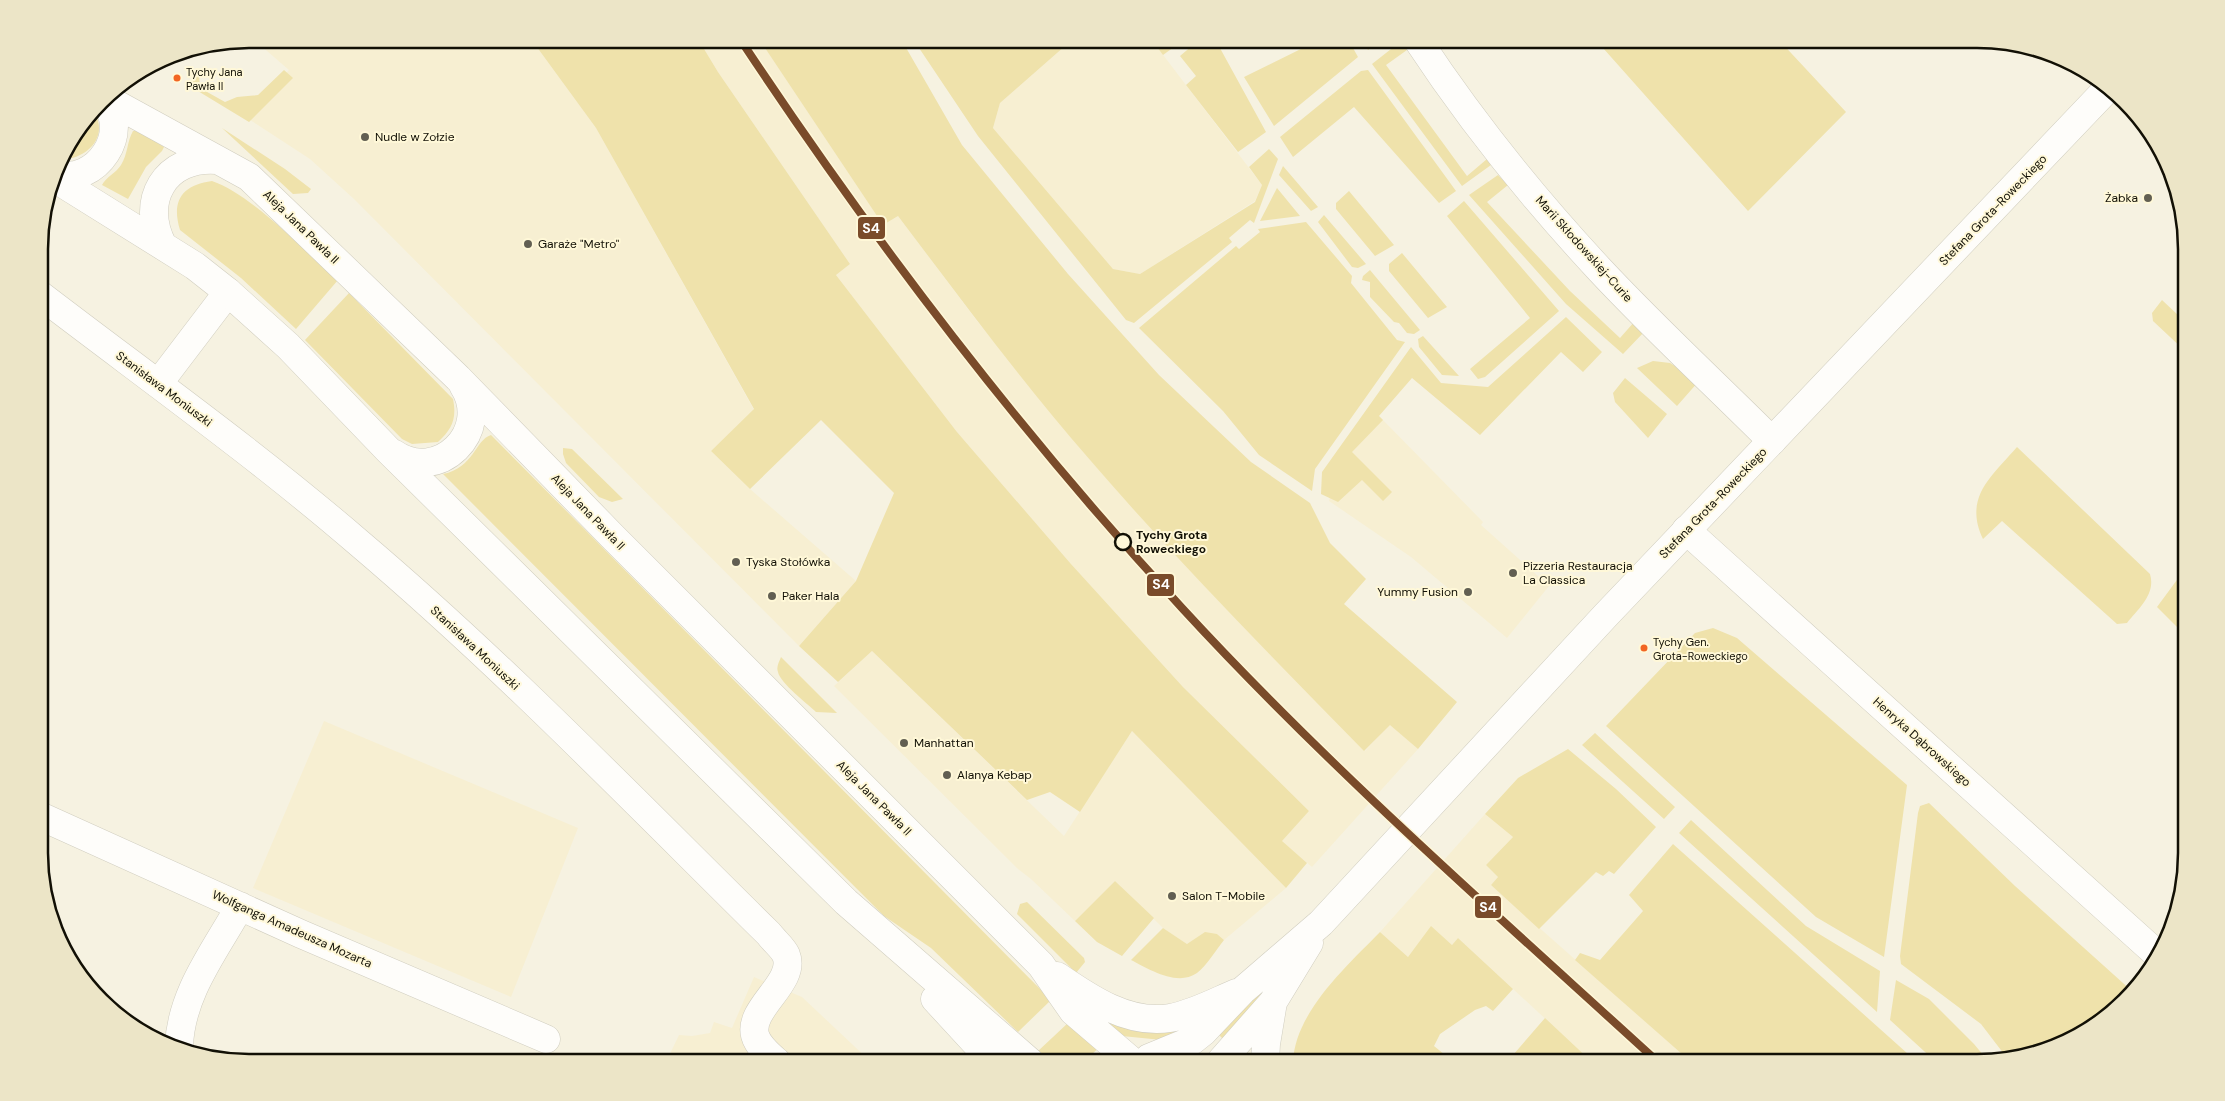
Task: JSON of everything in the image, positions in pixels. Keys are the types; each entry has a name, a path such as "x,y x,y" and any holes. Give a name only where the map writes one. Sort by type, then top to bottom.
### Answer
{"street":[{"name":"Marii Skłodowskiej-Curie","path":"1422,48 1485,135 1564,231 1601,271 1772,441"},
{"name":"Stefana Grota-Roweckiego","path":"1156,1054 1193,1040 1211,1025 1242,991 1321,923 1686,530 2104,93"},
{"name":"Aleja Jana Pawła II","path":"110,102 249,177 458,378 612,536 1041,965"},
{"path":"62,175 68,176 83,173 105,155 112,142 114,128 111,110 108,105"},
{"path":"163,246 156,229 153,214 154,200 160,186 180,166 201,160 217,160"},
{"path":"59,181 195,266 228,292 288,346 389,451 846,902 986,1054"},
{"path":"158,384 228,292"},
{"name":"Stanisława Moniuszki","path":"48,301 237,444 359,542 451,624 769,934 786,954 787,971 760,1013 755,1026 755,1035 768,1054"},
{"path":"389,451 407,460 427,462 446,456 458,448 469,430 472,416 469,396 458,378"},
{"name":"Henryka Dąbrowskiego","path":"1686,530 2152,950"},
{"name":"Wolfganga Amadeusza Mozarta","path":"48,820 240,906 546,1039"},
{"path":"846,902 1021,1054"},
{"path":"180,1041 184,1013 191,990 240,906"},
{"name":"Stefana Grota-Roweckiego","path":"1227,1054 1273,1002 1321,923"},
{"path":"1041,965 1087,997 1108,1007 1145,1018 1169,1018 1184,1014 1242,991"},
{"path":"1041,965 1073,1011 1132,1054"},
{"path":"1266,1054 1273,1002"}],"shaded area":[{"path":"263,48 538,48 596,128 754,410 711,451 750,489 856,581 799,646 354,199 310,159 244,116 289,70"},
{"path":"538,48 703,48 850,264 836,275 957,432 1071,564 1183,687 1309,811 1282,841 1307,863 1286,888 1132,731 1080,812 1050,792 1027,800 872,651 838,682 799,646 856,581 894,493 821,420 750,489 711,451 754,409 596,128"},
{"path":"703,48 765,48 883,225 898,216 977,321 1089,459 1365,751 1390,724 1418,749 1312,867 1281,841 1309,811 1183,687 1071,564 957,432 836,275 850,264"},
{"path":"765,48 906,48 962,145 1068,274 1159,375 1251,462 1310,503 1330,543 1366,579 1344,604 1457,702 1418,749 1390,725 1364,751 1259,644 1123,498 992,340 898,216 883,225"},
{"path":"919,48 1063,48 1000,103 993,128 1113,269 1140,274 1255,202 1262,185 1249,167 1269,149 1278,159 1254,223 1250,220 1229,238 1232,242 1134,323 1126,320 978,136"},
{"path":"1063,48 1158,48 1262,185 1255,201 1140,274 1113,269 993,128 1000,103"},
{"path":"1158,48 1173,48 1163,55"},
{"path":"1189,48 1220,48 1266,132 1238,152 1186,85 1196,76 1180,56"},
{"path":"1303,48 1353,48 1358,57 1274,126 1244,77"},
{"path":"1392,48 1405,48 1407,50 1386,65 1467,176 1487,159 1491,165 1462,186 1372,64"},
{"path":"1603,48 1786,48 1846,112 1748,211"},
{"path":"284,70 293,78 249,122 188,85 196,73 199,74 200,88 225,102 237,97 258,95"},
{"path":"1368,70 1456,191 1439,203 1354,107 1293,157 1280,137 1361,71"},
{"path":"96,117 99,130 92,146 86,152 69,159 81,137"},
{"path":"222,128 285,169 311,189 308,193 293,194"},
{"path":"133,131 139,131 164,147 146,167 128,199 102,185 121,165"},
{"path":"1283,166 1318,207 1311,211 1279,175"},
{"path":"1498,175 1508,185 1487,202 1570,291 1620,338 1635,321 1645,331 1623,354 1566,304 1469,195"},
{"path":"212,181 244,198 261,211 338,280 296,329 241,278 180,230 177,211 181,196 193,186"},
{"path":"1277,188 1300,216 1260,221"},
{"path":"1349,191 1394,245 1375,256 1336,209 1336,203"},
{"path":"1464,201 1559,311 1485,377 1478,379 1470,369 1530,318 1447,216"},
{"path":"1324,215 1366,264 1358,268 1352,267 1318,222"},
{"path":"1306,222 1352,276 1351,283 1397,340 1405,342 1315,469 1312,491 1259,455 1223,411 1139,328 1236,246 1239,249 1260,232 1258,229"},
{"path":"1402,253 1447,307 1428,318 1389,271 1389,264"},
{"path":"1370,270 1420,330 1414,334 1407,333 1399,323 1394,322 1370,297 1370,282 1362,280 1363,276"},
{"path":"349,293 453,399 454,418 447,433 438,442 412,444 402,439 305,340"},
{"path":"2162,300 2178,315 2178,344 2153,321 2152,313"},
{"path":"1566,317 1602,352 1583,372 1561,352 1480,435 1412,378 1379,416 1383,420 1352,452 1392,492 1383,501 1362,480 1338,502 1321,494 1322,472 1411,347 1441,383 1488,387"},
{"path":"1423,336 1459,376 1442,375 1419,347 1418,339"},
{"path":"1653,361 1670,363 1699,381 1677,406 1637,368"},
{"path":"1625,378 1667,414 1648,438 1615,402 1613,393"},
{"path":"1379,416 1483,522 1481,525 1549,586 1507,638 1411,557 1329,501 1338,463"},
{"path":"491,435 1051,1000 1018,1032 931,948 884,916 443,474 461,466 468,460 481,442"},
{"path":"2017,447 2150,574 2151,588 2149,594 2127,623 2117,624 2002,521 1983,539 1976,511 1978,499 1990,478"},
{"path":"563,448 572,449 623,499 612,502 599,497 566,463"},
{"path":"2178,578 2178,628 2157,607"},
{"path":"1713,628 1737,638 1907,785 1884,957 1816,917 1606,726 1695,633"},
{"path":"872,651 1064,836 1132,731 1286,888 1224,940 1217,934 1187,944 1163,928 1115,881 1075,921 1018,869 834,686"},
{"path":"781,657 837,713 816,712 784,682 777,670"},
{"path":"324,721 578,828 511,997 253,888"},
{"path":"1595,733 1675,807 1664,819 1582,745"},
{"path":"1568,749 1616,789 1656,827 1614,874 1609,871 1603,876 1596,872 1539,929 1491,885 1498,877 1486,865 1513,837 1485,814 1518,778"},
{"path":"1929,803 2015,886 2127,986 2119,995 2088,1020 2065,1033 2028,1047 2002,1052 1981,1024 1901,964 1900,956 1920,806"},
{"path":"1485,814 1513,837 1486,865 1498,877 1491,885 1682,1054 1583,1054 1458,938 1452,945 1431,927 1408,957 1380,932"},
{"path":"1691,820 1806,926 1880,971 1877,1012 1679,833"},
{"path":"1673,844 1908,1054 1682,1054 1575,960 1580,953 1600,960 1643,911 1629,895"},
{"path":"1115,881 1154,918 1122,956 1097,942 1075,921"},
{"path":"1027,902 1084,958 1085,962 1076,973 1017,914 1020,904"},
{"path":"1431,926 1452,945 1458,938 1513,989 1493,1011 1486,1006 1475,1010 1440,1034 1434,1046 1444,1054 1294,1054 1296,1043 1303,1025 1313,1008 1338,975 1380,932 1408,957"},
{"path":"1163,928 1187,944 1205,932 1217,934 1224,940 1208,962 1197,973 1189,977 1172,977 1155,972 1131,960"},
{"path":"754,977 802,997 863,1054 670,1054 679,1035 692,1036 710,1033 714,1022 732,1028"},
{"path":"1896,980 1929,999 1982,1054 1927,1054 1890,1020"},
{"path":"1263,981 1272,985 1224,1040 1216,1032"},
{"path":"1095,1016 1167,1027 1179,1036 1162,1040 1122,1036"},
{"path":"1545,1018 1583,1054 1514,1054"},
{"path":"1069,1022 1100,1047 1092,1054 1039,1054 1037,1052"}],"transit line":[{"name":"S4","path":"746,48 842,188 949,332 1005,403 1121,541 1238,668 1296,726 1475,896 1649,1054"}],"place":[{"name":"Tychy Jana Pawła II","path":"177,78"},
{"name":"Nudle w Zołzie","path":"365,137"},
{"name":"Żabka","path":"2148,198"},
{"name":"Garaże \"Metro\"","path":"528,244"},
{"name":"Tychy Grota Roweckiego","path":"1123,542"},
{"name":"Tyska Stołówka","path":"736,562"},
{"name":"Pizzeria Restauracja La Classica","path":"1513,573"},
{"name":"Yummy Fusion","path":"1468,592"},
{"name":"Paker Hala","path":"772,596"},
{"name":"Tychy Gen. Grota-Roweckiego","path":"1644,648"},
{"name":"Manhattan","path":"904,743"},
{"name":"Alanya Kebap","path":"947,775"},
{"name":"Salon T-Mobile","path":"1172,896"}]}
